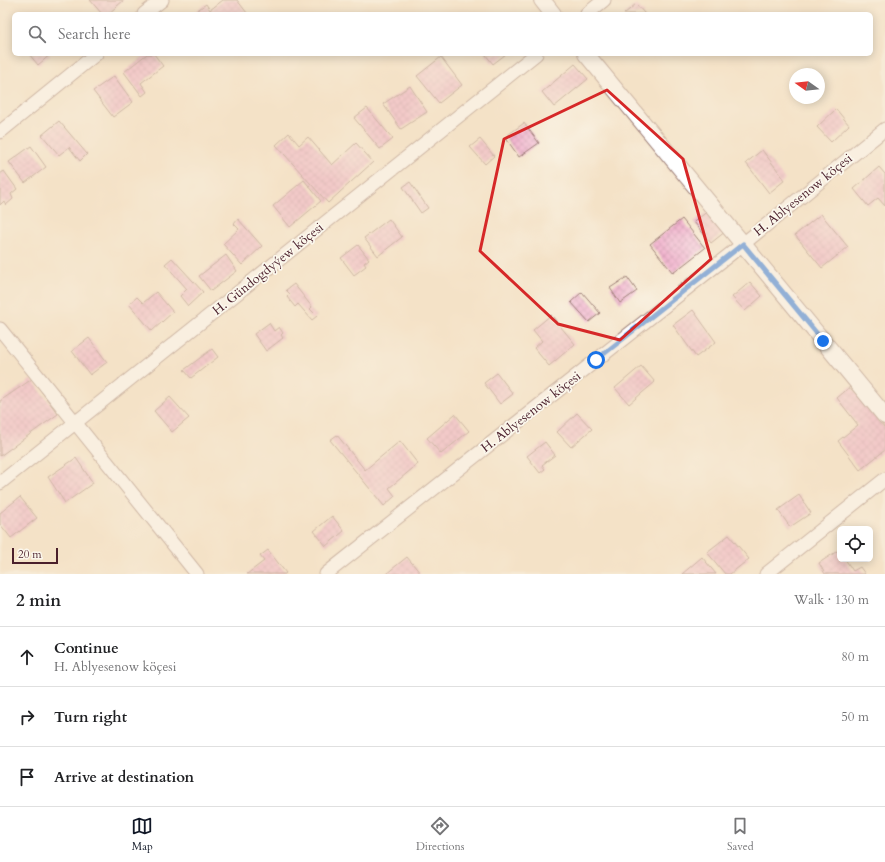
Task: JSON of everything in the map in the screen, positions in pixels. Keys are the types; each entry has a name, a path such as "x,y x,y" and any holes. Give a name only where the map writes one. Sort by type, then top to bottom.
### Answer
{"street":[{"path":"147,12 162,0"},
{"path":"542,0 551,12"},
{"path":"589,12 604,0"},
{"path":"0,132 94,56"},
{"name":"H. Gündogdyýew köçesi","path":"0,483 534,56"},
{"path":"588,56 885,416"},
{"name":"H. Ablyesenow köçesi","path":"326,574 743,244 885,129"},
{"path":"0,329 197,574"},
{"path":"766,574 885,479"}],"highlighted area":[{"path":"607,90 683,159 711,259 620,340 558,324 480,251 504,139"}],"building":[{"path":"90,0 124,0 110,12 100,12"},
{"path":"223,0 237,0 246,12 196,11 206,4 210,10"},
{"path":"636,4 643,12 626,12"},
{"path":"31,56 49,56 38,65"},
{"path":"144,56 156,56 163,66 141,83 147,92 142,96 124,72"},
{"path":"487,56 503,56 493,64"},
{"path":"441,57 462,85 439,103 417,76"},
{"path":"575,64 588,79 554,107 542,92"},
{"path":"114,76 133,102 113,117 93,91"},
{"path":"410,86 427,112 401,129 383,104"},
{"path":"367,108 393,139 380,149 354,118"},
{"path":"836,109 849,125 831,142 817,127"},
{"path":"59,121 87,154 80,161 69,147 59,155 42,135"},
{"path":"524,123 539,143 519,157 505,137"},
{"path":"289,133 299,145 308,137 332,165 356,143 373,162 328,203 276,145"},
{"path":"480,139 494,156 485,164 470,147"},
{"path":"31,146 46,167 25,183 9,162"},
{"path":"762,150 785,180 769,193 746,163"},
{"path":"879,167 885,174 885,206 878,198 868,206 854,189"},
{"path":"4,171 17,189 11,194 13,199 6,205 4,201 0,205 0,174"},
{"path":"304,180 321,201 290,227 273,206"},
{"path":"410,182 428,208 421,213 403,187"},
{"path":"709,210 726,231 711,243 694,222"},
{"path":"821,214 848,247 822,268 795,235"},
{"path":"238,219 262,246 242,265 223,244 239,229 234,224"},
{"path":"389,219 402,237 378,256 364,238"},
{"path":"682,219 705,248 673,273 650,244"},
{"path":"358,245 369,259 364,263 366,266 354,275 341,258"},
{"path":"226,255 237,271 211,291 199,276"},
{"path":"172,258 203,292 188,306 180,296 187,289 165,264"},
{"path":"627,277 637,291 620,303 610,288"},
{"path":"750,282 762,296 745,311 732,297"},
{"path":"294,284 312,307 310,309 317,316 312,320 298,304 295,307 287,297 290,294 286,290"},
{"path":"156,292 173,312 152,331 129,304 137,297 143,303"},
{"path":"582,292 600,313 589,322 571,302"},
{"path":"693,310 716,342 696,357 673,325"},
{"path":"551,315 575,344 549,366 534,348 542,341 533,330"},
{"path":"269,323 274,331 279,327 283,333 281,335 283,338 266,351 254,334"},
{"path":"89,338 107,362 90,375 72,351"},
{"path":"212,349 218,357 191,378 184,370"},
{"path":"641,366 655,382 629,404 615,388"},
{"path":"497,373 513,394 500,404 484,383"},
{"path":"32,379 58,414 0,456 0,401"},
{"path":"851,386 885,428 885,450 860,470 838,441 858,425 837,398"},
{"path":"170,397 189,418 172,432 154,411"},
{"path":"577,413 592,429 571,447 557,432"},
{"path":"455,414 469,431 441,454 427,438"},
{"path":"337,435 365,470 400,441 418,464 389,488 395,496 384,506 330,440"},
{"path":"545,442 555,455 542,465 545,469 540,473 527,456"},
{"path":"76,458 93,483 65,503 48,477"},
{"path":"799,495 811,513 790,527 778,510"},
{"path":"20,497 37,518 11,538 0,524 0,513"},
{"path":"332,516 344,531 326,546 314,531"},
{"path":"729,535 749,559 730,574 725,574 707,552"},
{"path":"268,550 286,573 247,574 264,561 260,556"},
{"path":"837,551 837,562 847,562 853,571 860,567 865,574 825,574 819,563"},
{"path":"407,557 421,574 386,574"},
{"path":"702,557 716,574 682,574"}],"route":[{"path":"596,360 743,244 823,341"}]}
